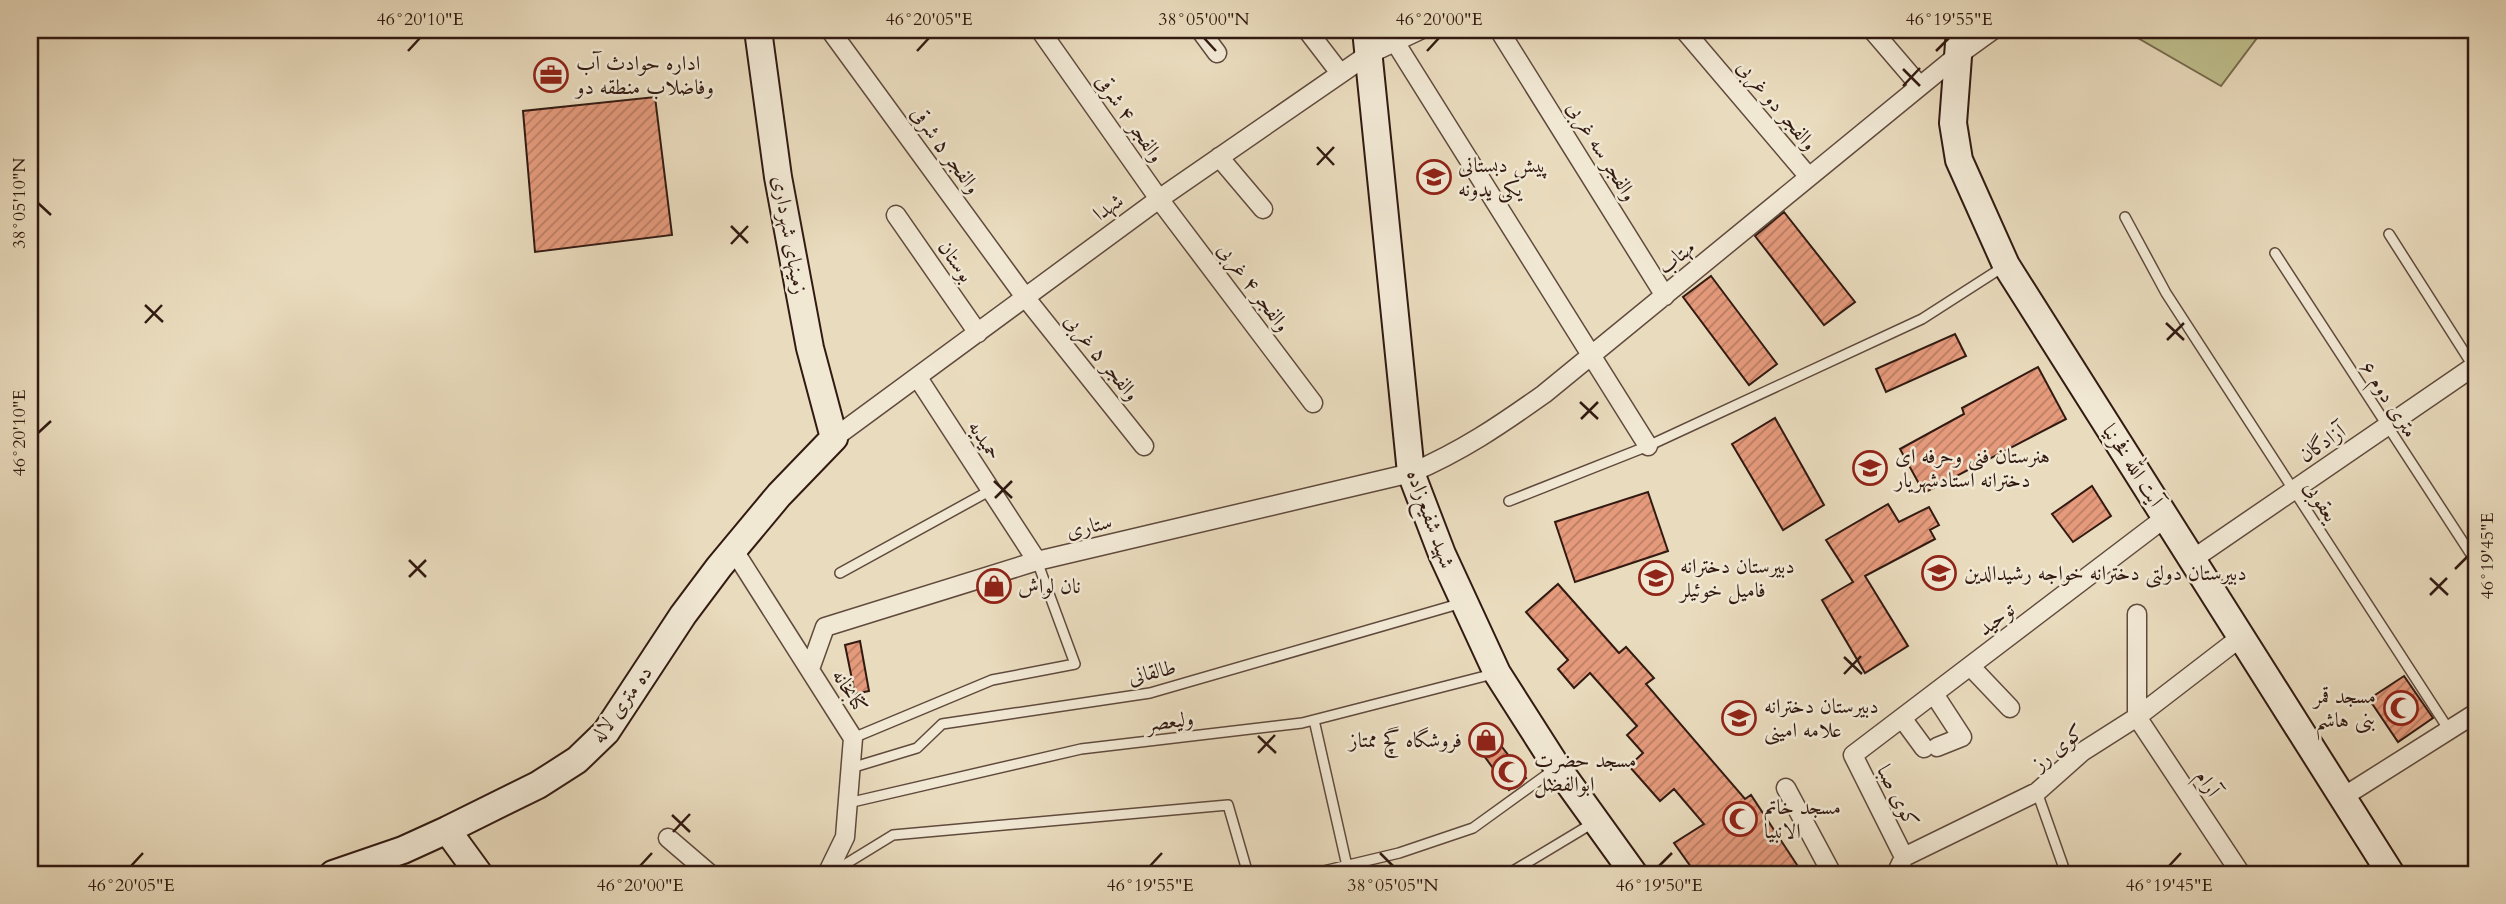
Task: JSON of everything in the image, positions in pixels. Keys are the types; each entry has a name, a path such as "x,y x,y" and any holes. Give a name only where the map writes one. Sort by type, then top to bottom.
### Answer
{"street":[{"name":"زمینهای شهرداری","path":"758,30 779,177 810,348 834,438"},
{"name":"والفجر ۵ شرقی","path":"830,30 1025,297"},
{"name":"والفجر ۴ شرقی","path":"1040,30 1159,199"},
{"path":"1200,30 1217,53"},
{"path":"1307,30 1340,73"},
{"name":"شهدا","path":"834,438 1159,199 1340,73 1368,42 1395,42 1420,30"},
{"name":"والفجر سه غربی","path":"1499,30 1665,296"},
{"name":"والفجر دو غربی","path":"1684,30 1809,177"},
{"path":"1872,30 1920,86"},
{"name":"آیت الله فخرنیا","path":"1960,30 1953,123 1959,160 2006,265 2391,874"},
{"name":"مهتاب","path":"1411,472 1450,456 1494,429 1592,355 1957,56 1993,30"},
{"name":"شهید شفیع‌زاده","path":"1368,42 1411,472 1442,554 1497,673 1557,767 1634,874"},
{"path":"1395,42 1648,446"},
{"path":"1219,156 1264,209"},
{"name":"والفجر ۴ غربی","path":"1159,199 1313,403"},
{"name":"بوستان","path":"896,215 978,333"},
{"name":"والفجر ۵ غربی","path":"1025,297 1144,446"},
{"name":"آزادگان","path":"2193,559 2475,368"},
{"name":"حمیدیه","path":"918,378 1037,561"},
{"name":"ده متری لاله","path":"340,874 447,830 538,785 577,760 606,732 683,615 733,549 812,459 834,438"},
{"name":"ستاری","path":"810,670 825,627 1037,561 1411,472"},
{"name":"توحید","path":"1853,755 2166,517"},
{"name":"کتابخانه","path":"733,549 853,738 845,836 828,874"},
{"path":"2137,614 2137,718"},
{"name":"کوی رز","path":"1903,857 2038,792 2082,752 2137,718 2241,637"},
{"path":"1970,667 2010,708"},
{"path":"1902,718 1930,747 1962,737 1934,694"},
{"path":"2343,797 2476,713"},
{"name":"آرام","path":"2137,718 2241,874"},
{"name":"کوی صبا","path":"1853,755 1903,857"},
{"path":"1786,788 1832,874"},
{"path":"447,830 479,874"},
{"path":"668,838 710,874"},
{"path":"1896,874 1903,857"}],"lane":[{"name":"یعقوبی","path":"2125,217 2166,293 2449,730"},
{"path":"2389,234 2475,368"},
{"name":"۶ متری دوم","path":"2275,253 2476,562"},
{"path":"1509,501 1648,446 1922,319 2006,265"},
{"path":"840,573 991,490"},
{"path":"853,738 992,680 1075,664 1037,561"},
{"name":"طالقانی","path":"851,768 917,748 942,724 1150,693 1464,602"},
{"name":"ولیعصر","path":"848,803 1081,749 1314,720 1497,673"},
{"path":"1314,720 1347,866"},
{"path":"1311,874 1399,853 1473,828 1557,767"},
{"path":"2038,792 2066,874"},
{"path":"828,874 893,835 1228,804 1248,874"},
{"path":"1507,874 1597,820"},
{"path":"2128,874 2147,874"}],"green space":[{"path":"2124,30 2263,30 2221,86"}],"building":[{"path":"655,97 672,235 535,252 523,111"},
{"path":"1784,212 1855,302 1824,325 1755,236"},
{"path":"1711,276 1777,364 1749,385 1683,297"},
{"path":"1955,334 1966,356 1886,392 1876,369"},
{"path":"2038,367 2066,419 1924,493 1900,449 1964,414 1962,408"},
{"path":"1775,418 1824,505 1783,530 1732,444"},
{"path":"2092,486 2111,516 2073,542 2052,514"},
{"path":"1648,492 1668,551 1575,582 1555,522"},
{"path":"1888,504 1899,522 1929,507 1939,525 1930,530 1935,539 1865,576 1908,646 1865,673 1822,600 1853,582 1826,540"},
{"path":"1558,584 1619,653 1626,647 1654,678 1646,684 1745,799 1751,795 1803,874 1696,874 1674,843 1704,824 1674,789 1660,801 1629,766 1643,753 1627,735 1637,726 1590,673 1574,688 1558,669 1568,660 1526,612"},
{"path":"860,641 869,691 855,694 845,645"},
{"name":"مسجد قمر بنی هاشم","path":"2404,676 2433,718 2398,742 2369,699"},
{"path":"1490,725 1499,743 1526,778 1509,790 1471,738"}],"place":[{"name":"اداره حوادث آب وفاضلاب منطقه دو","path":"551,75"},
{"name":"پیش دبستانی یکی یدونه","path":"1434,177"},
{"name":"هنرستان فنی وحرفه ای دخترانه استادشهریار","path":"1870,468"},
{"name":"دبیرستان دولتی دخترانه خواجه رشیدالدین","path":"1939,573"},
{"name":"دبیرستان دخترانه فامیل خوئیلر","path":"1656,578"},
{"name":"نان لواش","path":"994,586"},
{"name":"مسجد قمر بنی هاشم","path":"2401,708"},
{"name":"دبیرستان دخترانه علامه امینی","path":"1739,718"},
{"name":"فروشگاه گچ ممتاز","path":"1486,740"},
{"name":"مسجد حضرت ابوالفضل","path":"1509,772"},
{"name":"مسجد خاتم الانبیا","path":"1740,819"}]}
